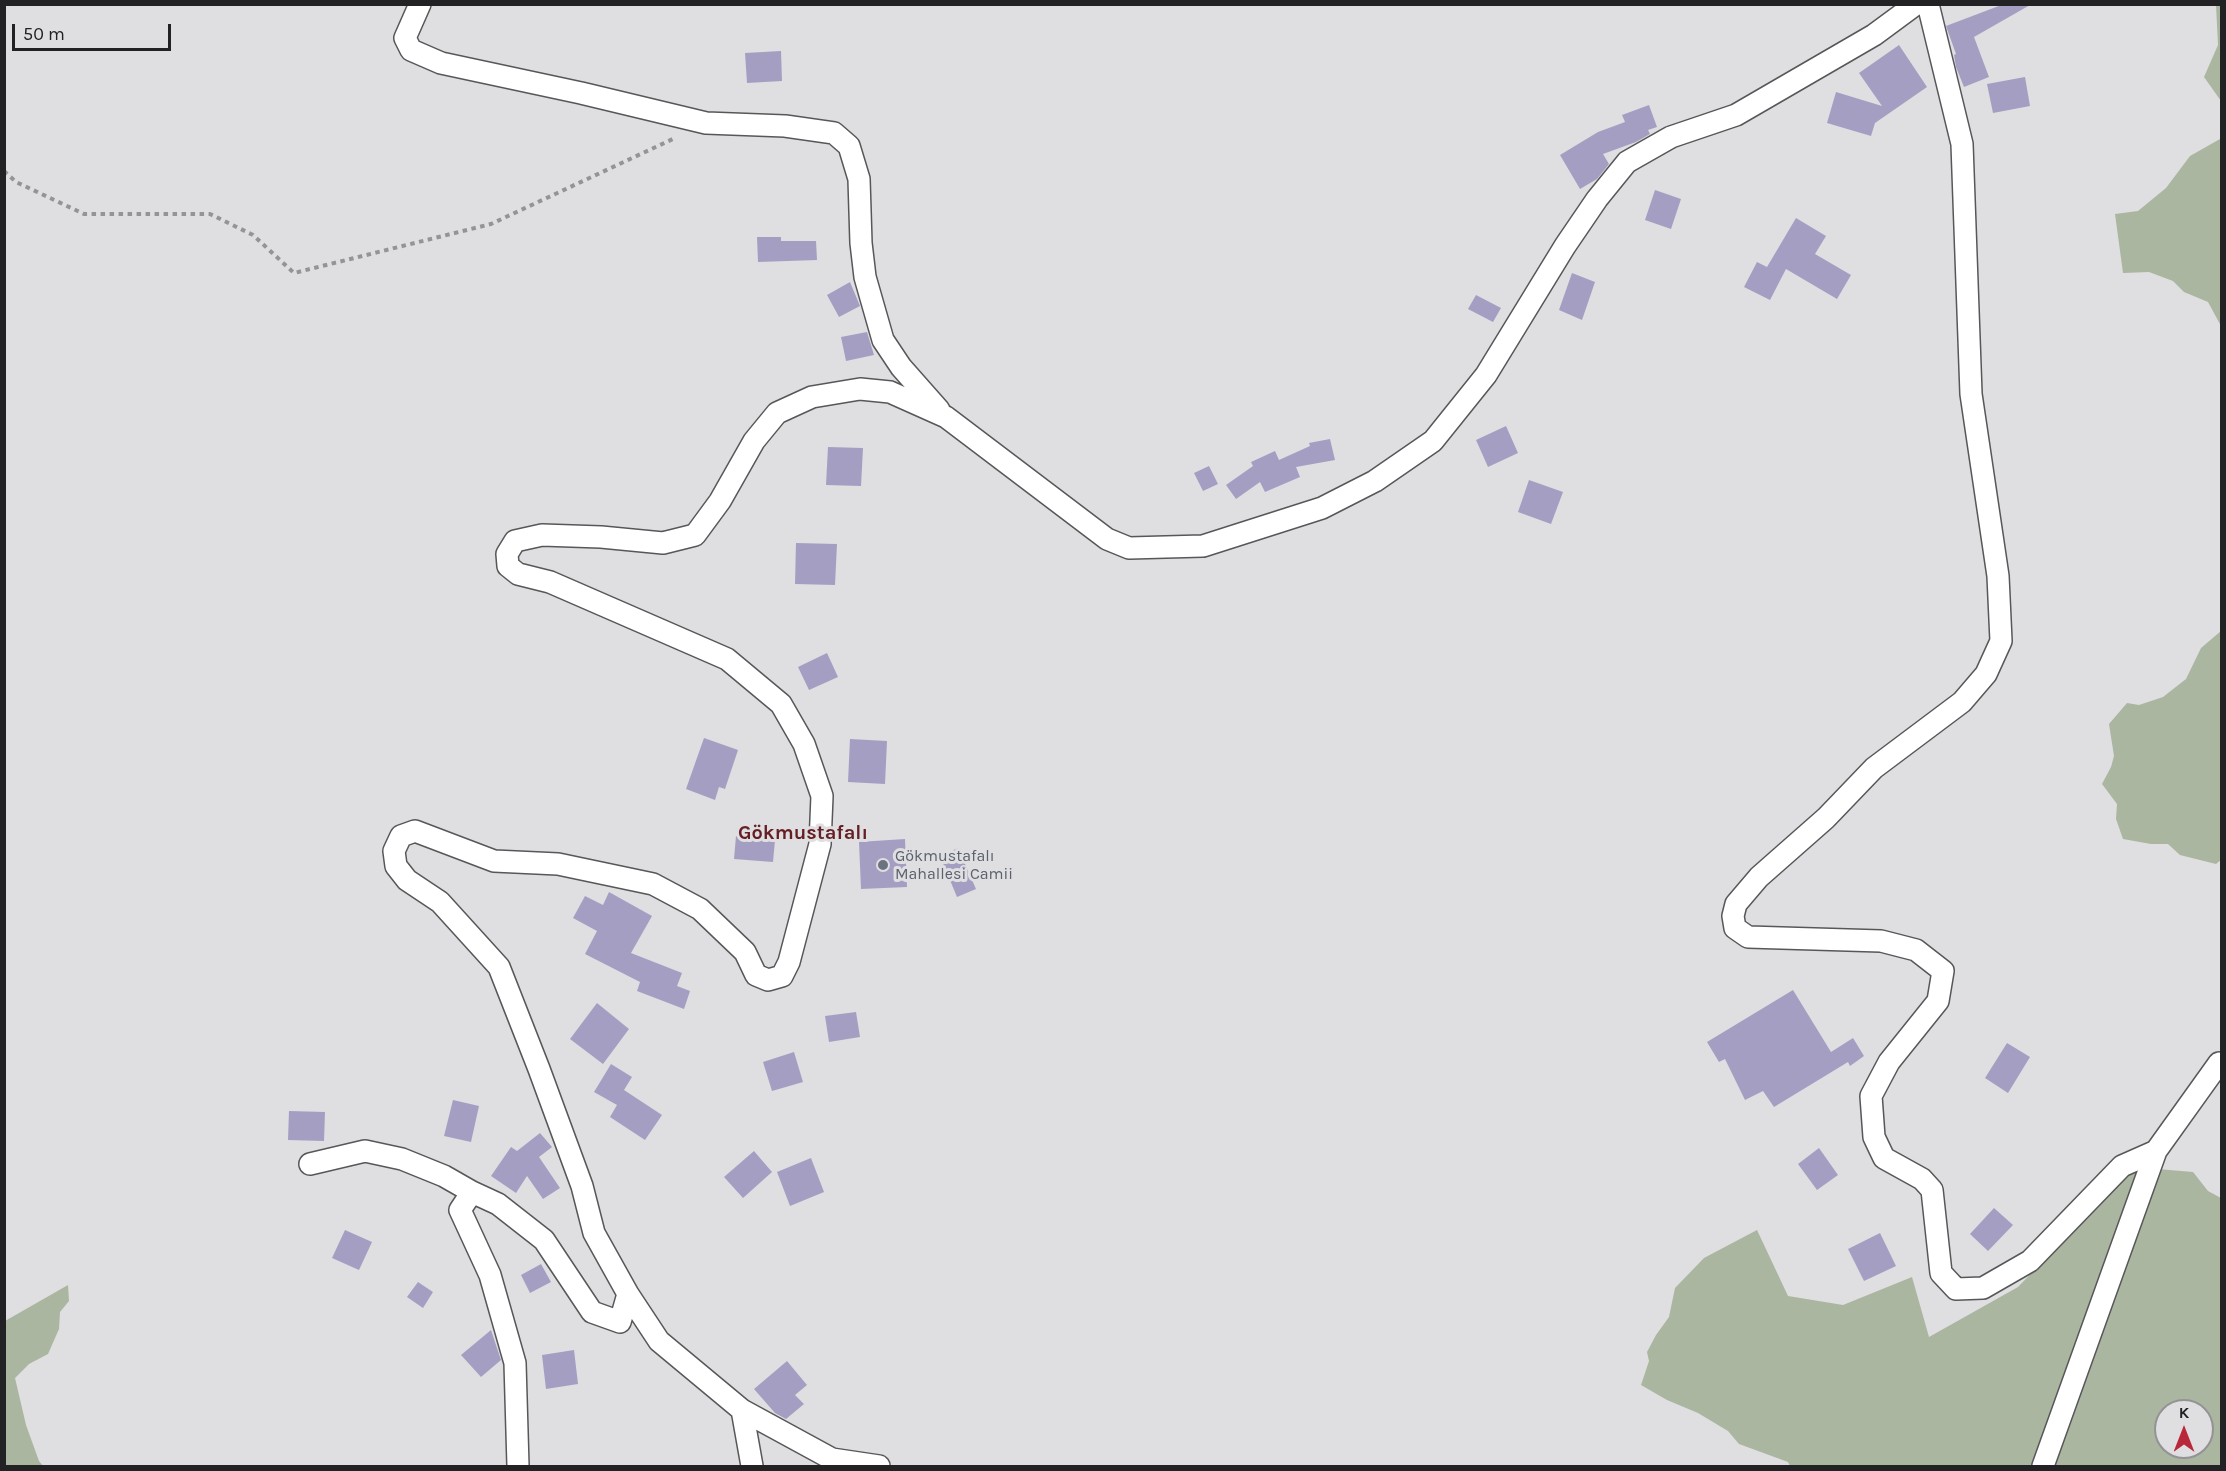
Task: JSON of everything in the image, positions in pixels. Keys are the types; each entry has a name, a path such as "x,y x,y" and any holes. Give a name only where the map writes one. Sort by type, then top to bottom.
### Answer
{"street":[{"path":"420,4 405,38 411,50 441,63 706,123 785,126 834,134 849,146 859,179 861,243 865,277 883,340 902,367 946,417 1107,539 1129,548 1203,546 1322,508 1375,481 1433,441 1486,375 1565,246 1597,199 1628,162 1671,137 1736,116 1874,35 1916,4"},
{"path":"1928,4 1962,144 1971,394 1998,576 2001,641 1986,674 1962,702 1874,768 1826,818 1759,876 1736,904 1733,916 1735,928 1748,937 1881,941 1916,950 1943,971 1938,1001 1889,1062 1871,1096 1874,1137 1884,1158 1922,1179 1932,1190 1941,1273 1956,1289 1983,1288 2030,1261 2122,1166 2156,1150"},
{"path":"879,1467 832,1460 742,1410 659,1341 628,1294 594,1233 578,1176 539,1069 498,967 440,902 407,880 396,866 394,851 401,836 415,831 494,861 558,864 652,884 700,909 745,952 756,975 768,980 782,976 789,962 820,844 822,796 804,744 781,704 727,658 550,582 518,574 508,566 507,554 515,542 542,535 601,537 663,543 695,535 720,501 754,441 771,420 777,413 812,397 860,389 890,392 946,417"},
{"path":"2043,1467 2156,1150 2219,1063"},
{"path":"310,1164 365,1151 402,1159 444,1176 498,1204 544,1240 592,1312 620,1322 628,1294"},
{"path":"472,1192 460,1210 490,1275 515,1363 518,1467"},
{"path":"742,1410 752,1467"}],"path":[{"path":"4,171 16,183 84,214 210,214 253,235 294,273 491,224 706,123"}],"green space":[{"path":"2216,5 2221,5 2221,101 2204,77 2218,45"},
{"path":"2221,135 2221,326 2208,302 2184,292 2173,281 2149,272 2123,273 2115,214 2138,211 2166,188 2190,156 2220,139"},
{"path":"2221,631 2222,859 2216,864 2180,855 2168,844 2151,844 2123,839 2116,819 2117,804 2102,784 2114,756 2109,724 2127,703 2139,705 2163,697 2186,679 2201,648"},
{"path":"2134,1167 2193,1172 2208,1191 2221,1198 2221,1466 1790,1466 1788,1462 1739,1444 1728,1431 1698,1413 1667,1400 1641,1385 1649,1361 1647,1352 1669,1317 1675,1288 1704,1258 1757,1230 1788,1296 1843,1305 1912,1277 1929,1337 2018,1287"},
{"path":"68,1285 69,1301 60,1312 59,1329 48,1354 29,1364 15,1378 26,1425 43,1466 5,1466 5,1321"}],"building":[{"path":"2004,4 2030,5 1974,37 1989,77 1964,87 1956,67 1954,55 1956,54 1946,26"},
{"path":"1899,45 1927,87 1875,123 1871,136 1827,123 1836,92 1882,106 1859,73"},
{"path":"781,51 782,81 747,83 745,53"},
{"path":"2025,77 2030,106 1993,113 1987,84"},
{"path":"1649,105 1657,127 1648,130 1650,134 1636,142 1603,154 1609,164 1597,179 1580,189 1560,155 1598,132 1625,122 1622,115"},
{"path":"1655,190 1681,199 1671,229 1645,220"},
{"path":"1796,218 1826,236 1815,254 1851,275 1837,299 1786,269 1770,300 1744,287 1757,262 1767,267"},
{"path":"757,237 781,237 781,241 816,241 817,260 758,262"},
{"path":"1572,273 1595,282 1582,320 1559,310"},
{"path":"850,282 860,306 839,317 827,295"},
{"path":"1476,295 1501,308 1493,322 1468,309"},
{"path":"867,332 874,355 846,361 841,337"},
{"path":"1506,426 1518,453 1488,467 1476,440"},
{"path":"1330,439 1335,460 1296,467 1300,477 1265,492 1260,482 1236,499 1226,485 1253,466 1251,462 1275,451 1279,460 1310,446 1309,443"},
{"path":"828,447 863,448 861,486 826,485"},
{"path":"1209,466 1218,484 1203,491 1194,473"},
{"path":"1529,480 1563,492 1551,524 1518,512"},
{"path":"796,543 837,544 835,585 795,584"},
{"path":"827,653 838,677 809,690 798,667"},
{"path":"704,738 738,750 725,789 719,787 715,800 686,789"},
{"path":"850,739 887,741 885,784 848,782"},
{"path":"736,836 775,840 773,862 734,859"},
{"name":"Gökmustafalı Mahallesi Camii","path":"905,839 907,887 861,889 859,842"},
{"path":"958,848 976,889 957,897 940,856"},
{"path":"609,892 652,916 631,953 682,973 677,986 690,991 684,1009 637,991 640,982 585,954 597,931 573,918 585,896 603,905"},
{"path":"1793,990 1831,1052 1853,1038 1864,1056 1850,1066 1848,1062 1774,1107 1763,1091 1745,1100 1725,1059 1719,1062 1707,1042"},
{"path":"597,1003 629,1029 603,1064 570,1039"},
{"path":"856,1012 860,1037 829,1042 825,1016"},
{"path":"2007,1043 2030,1057 2008,1093 1985,1078"},
{"path":"794,1052 803,1082 772,1091 763,1062"},
{"path":"611,1064 632,1077 624,1090 662,1115 645,1140 610,1117 617,1105 594,1092"},
{"path":"453,1100 479,1106 471,1142 444,1136"},
{"path":"289,1111 325,1112 324,1141 288,1140"},
{"path":"540,1133 552,1147 539,1157 560,1188 543,1199 527,1176 516,1193 491,1176 511,1147 517,1151"},
{"path":"1819,1148 1838,1175 1817,1190 1798,1164"},
{"path":"754,1151 772,1172 743,1198 724,1177"},
{"path":"811,1158 824,1192 790,1206 777,1172"},
{"path":"1994,1208 2013,1225 1988,1251 1970,1234"},
{"path":"345,1230 372,1242 359,1270 332,1258"},
{"path":"1880,1233 1896,1266 1864,1281 1848,1249"},
{"path":"541,1264 551,1282 530,1293 521,1275"},
{"path":"418,1282 433,1292 423,1308 407,1297"},
{"path":"491,1330 501,1360 481,1377 461,1355"},
{"path":"574,1350 578,1384 546,1389 542,1355"},
{"path":"787,1361 807,1385 795,1395 804,1404 786,1419 775,1413 754,1389"}],"place":[{"name":"Gökmustafalı Mahallesi Camii","path":"883,865"}],"district":[{"name":"Gökmustafalı","path":"803,833"}]}
